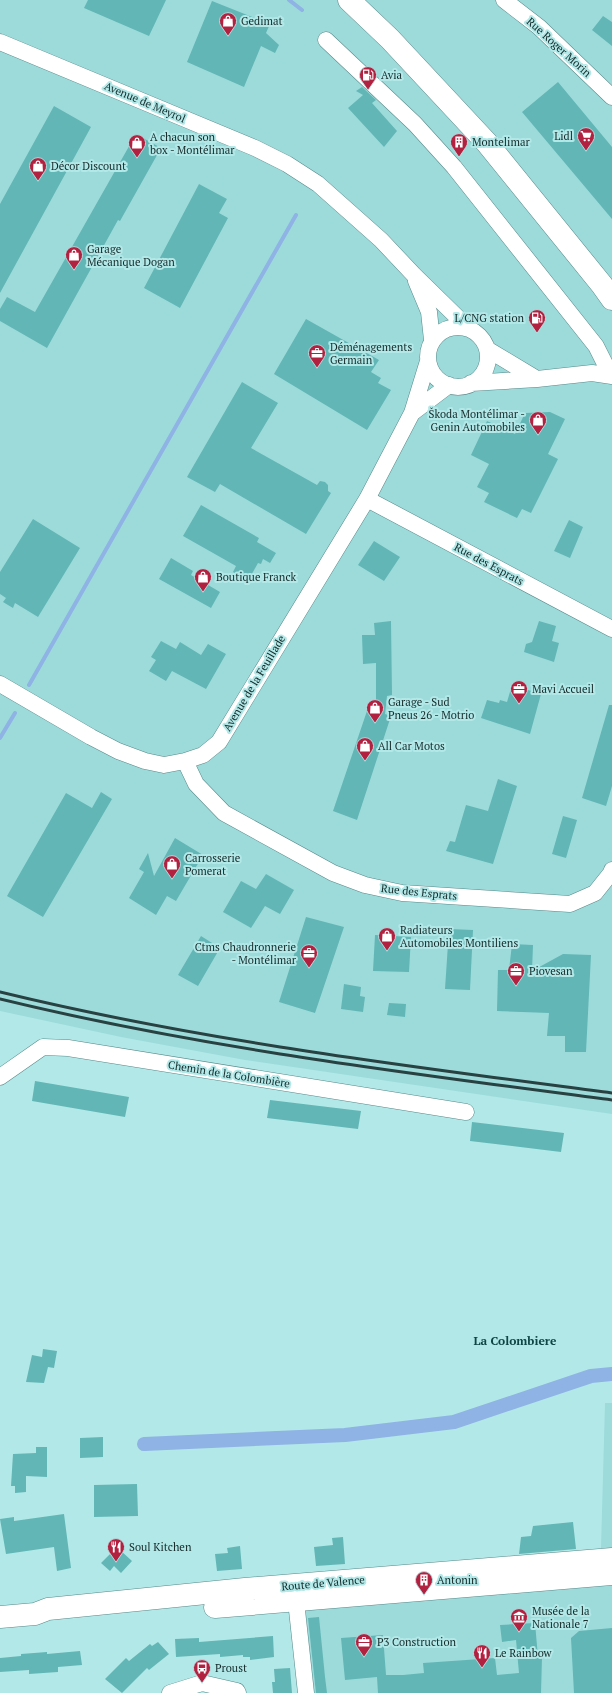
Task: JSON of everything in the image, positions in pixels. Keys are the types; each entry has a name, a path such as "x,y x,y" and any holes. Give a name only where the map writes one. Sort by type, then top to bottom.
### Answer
{"main road":[{"path":"349,0 390,39 486,143 612,299"},
{"name":"Route de Valence","path":"0,1617 35,1614 48,1609 139,1599 612,1559"},
{"name":"Route de Valence","path":"35,1614 49,1618 296,1601 612,1574"}],"street":[{"name":"Rue Roger Morin","path":"504,0 539,27 612,97"},
{"path":"326,40 415,124 454,168 596,346 612,376"},
{"name":"Avenue de Meyrol","path":"0,42 255,148 288,164 318,184 381,240 414,276 457,317 464,327"},
{"name":"Avenue de Meyrol","path":"414,276 429,312 432,340"},
{"path":"455,326 464,327 472,330 484,342 487,349 486,365 483,372 471,383 464,386 449,386 435,376 430,369 428,361 429,347 432,340 438,333 455,326"},
{"path":"487,349 537,379"},
{"name":"Avenue de la Feuillade","path":"0,684 118,751 145,761 164,765 203,755 218,742 367,499 412,413 428,361"},
{"path":"471,383 537,379 592,373 612,376"},
{"name":"Avenue de la Feuillade","path":"412,413 449,386"},
{"name":"Rue des Esprats","path":"367,499 612,629"},
{"name":"Rue des Esprats","path":"184,761 196,784 224,813 333,873 382,890 402,893 570,904 595,893 612,870"},
{"name":"Chemin de la Colombière","path":"0,1077 43,1047 68,1048 466,1112"},
{"path":"296,1601 306,1693"},
{"path":"170,1693 202,1683 237,1691 238,1693"}],"shaded area":[{"path":"0,0 612,0 612,1114 245,1060 121,1037 0,1011"},
{"path":"605,1403 612,1403 612,1693 310,1693 301,1607 600,1583"}],"building":[{"path":"88,0 166,0 149,36 84,8"},
{"path":"212,1 270,24 266,33 279,45 275,53 261,46 244,87 187,62"},
{"path":"603,16 612,22 612,46 592,30"},
{"path":"558,82 612,147 612,219 522,112"},
{"path":"362,87 376,100 372,103 397,131 384,147 348,108 363,95 356,91"},
{"path":"54,106 91,127 0,293 0,204"},
{"path":"136,134 161,148 120,221 118,220 47,348 0,321 0,309 7,297 35,312"},
{"path":"199,184 227,199 219,213 228,218 180,308 144,288"},
{"path":"306,319 379,360 371,372 381,378 378,383 391,390 367,430 274,374"},
{"path":"242,382 278,403 251,448 317,485 320,481 325,482 328,485 328,491 331,493 306,534 220,484 215,492 187,477"},
{"path":"550,412 565,419 548,454 558,459 531,513 522,509 517,518 484,502 489,493 477,487 489,464 471,455 487,421 515,434 525,413"},
{"path":"201,505 259,538 257,542 276,553 270,563 263,559 261,564 258,563 248,581 233,572 236,566 183,536"},
{"path":"33,519 80,548 38,617 15,603 13,608 3,602 6,598 0,594 0,572"},
{"path":"569,520 583,527 570,558 554,551"},
{"path":"374,541 400,557 384,581 358,565"},
{"path":"171,558 193,571 191,575 220,592 211,608 159,579"},
{"path":"391,621 392,695 387,696 385,714 391,716 357,820 333,811 368,708 376,711 376,663 363,664 362,635 375,635 374,623"},
{"path":"539,621 556,626 552,641 559,643 554,662 524,652 526,644 532,642"},
{"path":"161,641 176,649 180,642 201,655 208,644 226,654 206,689 172,671 166,681 149,671 156,660 151,657"},
{"path":"512,685 541,694 530,734 481,718 487,700 499,703 500,700 507,702"},
{"path":"609,705 612,705 612,786 606,806 582,798"},
{"path":"498,779 517,786 493,864 446,851 450,841 455,842 466,805 488,811"},
{"path":"101,792 112,799 43,917 7,896 66,793 92,808"},
{"path":"563,816 577,820 566,858 552,854"},
{"path":"175,838 203,855 176,901 167,896 156,915 129,898 144,872 139,869 148,853 154,876"},
{"path":"266,874 294,890 280,914 265,906 251,928 223,912 241,881 256,889"},
{"path":"306,917 344,927 315,1013 279,1002"},
{"path":"449,929 473,930 470,990 445,989"},
{"path":"375,935 411,937 409,972 373,971"},
{"path":"201,936 220,948 198,986 178,975"},
{"path":"512,944 533,945 532,971 563,954 591,955 586,1052 565,1052 565,1036 547,1036 549,1013 497,1011 498,970 509,970"},
{"path":"344,984 361,987 360,996 365,997 363,1012 341,1009"},
{"path":"389,1003 406,1004 405,1017 387,1015"},
{"path":"35,1081 129,1097 125,1117 32,1101"},
{"path":"270,1100 361,1111 358,1129 267,1118"},
{"path":"472,1122 564,1133 561,1152 470,1141"},
{"path":"43,1349 57,1351 54,1368 48,1367 44,1383 26,1382 32,1355 42,1357"},
{"path":"103,1437 103,1457 80,1458 80,1438"},
{"path":"36,1447 47,1447 47,1477 26,1476 26,1492 15,1493 15,1486 11,1486 13,1454 36,1453"},
{"path":"137,1484 138,1516 94,1517 94,1485"},
{"path":"64,1514 71,1568 57,1571 54,1547 6,1554 0,1519 14,1517 14,1521"},
{"path":"573,1522 576,1549 519,1554 521,1537 531,1536 533,1526"},
{"path":"343,1537 345,1564 316,1566 314,1547 333,1545 332,1538"},
{"path":"240,1546 242,1569 217,1571 215,1554 228,1553 227,1548"},
{"path":"120,1550 132,1561 121,1573 114,1566 110,1571 101,1563 111,1553 114,1557"},
{"path":"319,1617 327,1693 316,1693 308,1618"},
{"path":"535,1623 538,1657 542,1657 541,1693 378,1693 377,1677 345,1680 341,1638 383,1635 386,1675 424,1673 423,1663 495,1658 497,1675 519,1673 516,1640 502,1642 500,1625"},
{"path":"612,1628 612,1693 574,1693 571,1638 579,1631"},
{"path":"273,1636 274,1657 250,1660 250,1657 243,1657 243,1655 220,1657 220,1654 176,1657 175,1639 199,1638 199,1642"},
{"path":"158,1642 169,1654 149,1670 147,1668 122,1693 105,1679 126,1658 129,1661 150,1644 152,1646"},
{"path":"80,1651 82,1665 58,1667 58,1672 29,1674 29,1670 0,1672 0,1658 21,1656 21,1654 47,1652 47,1654"},
{"path":"290,1668 292,1693 273,1693 272,1682 275,1682 274,1669"}],"waterway":[{"path":"289,0 302,10"},
{"path":"29,685 296,215"},
{"path":"0,738 15,713"},
{"path":"144,1444 345,1435 454,1422 591,1376 612,1374"}],"railway":[{"path":"0,992 152,1025 304,1051 612,1093"},
{"path":"0,999 152,1032 304,1058 612,1100"}],"place":[{"name":"Gedimat","path":"228,36"},
{"name":"Avia","path":"368,90"},
{"name":"Lidl","path":"586,151"},
{"name":"Montelimar","path":"459,157"},
{"name":"A chacun son box - Montélimar","path":"137,158"},
{"name":"Décor Discount","path":"38,181"},
{"name":"Garage Mécanique Dogan","path":"74,270"},
{"name":"L/CNG station","path":"537,333"},
{"name":"Déménagements Germain","path":"317,368"},
{"name":"Škoda Montélimar - Genin Automobiles","path":"538,435"},
{"name":"Boutique Franck","path":"203,592"},
{"name":"Mavi Accueil","path":"519,704"},
{"name":"Garage - Sud Pneus 26 - Motrio","path":"375,723"},
{"name":"All Car Motos","path":"365,761"},
{"name":"Carrosserie Pomerat","path":"172,879"},
{"name":"Radiateurs Automobiles Montiliens","path":"387,951"},
{"name":"Ctms Chaudronnerie - Montélimar","path":"309,968"},
{"name":"Piovesan","path":"516,986"},
{"name":"Soul Kitchen","path":"116,1562"},
{"name":"Antonin","path":"424,1595"},
{"name":"Musée de la Nationale 7","path":"519,1632"},
{"name":"P3 Construction","path":"364,1657"},
{"name":"Le Rainbow","path":"482,1668"},
{"name":"Proust","path":"202,1683"}],"district":[{"name":"La Colombiere","path":"515,1341"}]}
